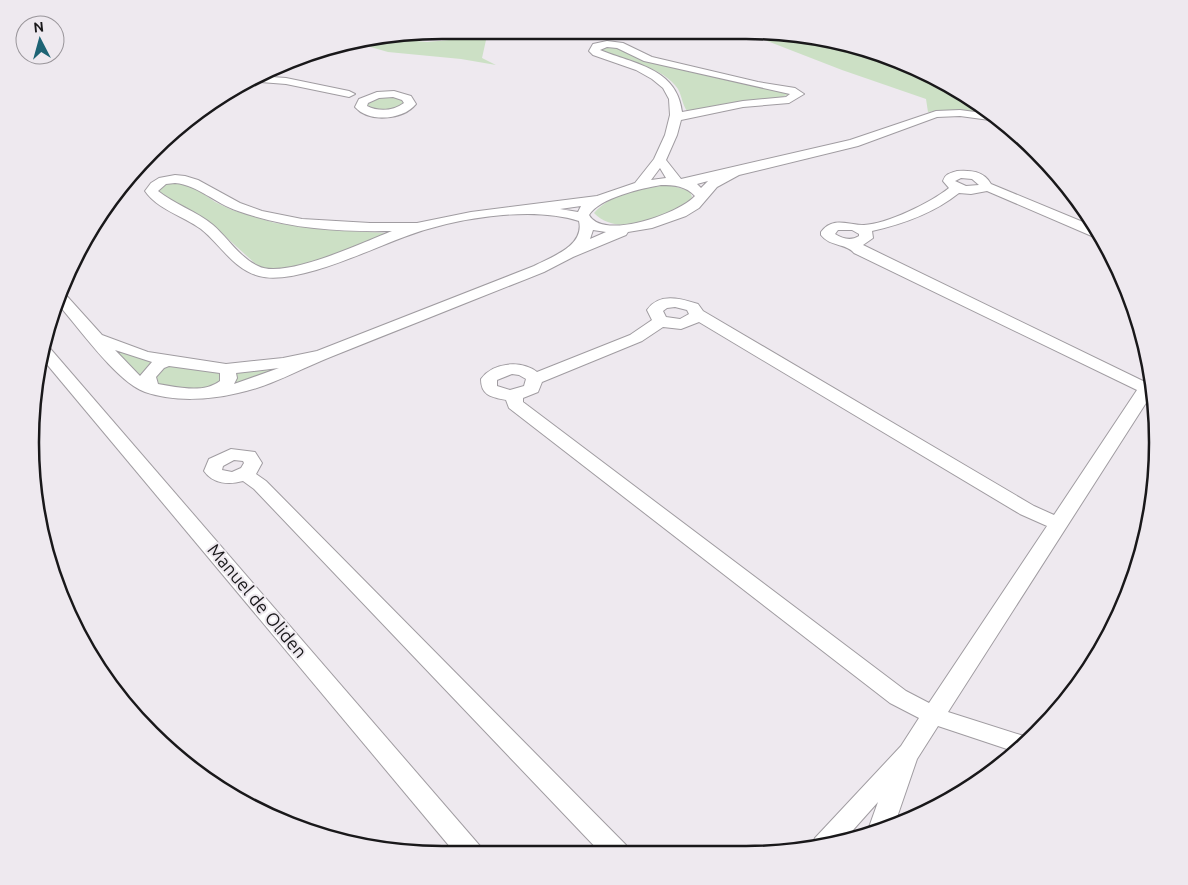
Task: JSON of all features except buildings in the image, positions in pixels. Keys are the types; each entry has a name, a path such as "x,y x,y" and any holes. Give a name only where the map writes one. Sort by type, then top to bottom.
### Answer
{"street":[{"path":"640,186 660,160 673,135 676,117 675,98 667,85 644,69 597,53 594,51 594,48 602,45 618,45 648,59 758,85 791,90 798,94 789,100 743,104 676,117"},
{"path":"278,74 286,81"},
{"path":"264,80 286,81 350,94 402,95 407,98 410,104 408,107 395,112 378,113 364,110 361,103 350,94"},
{"path":"361,103 366,98 378,95"},
{"path":"416,227 331,227 294,222 239,208 194,183 177,178 162,181 152,187 151,191 158,199 172,205 206,226 250,267 268,274 305,268 416,227 481,215 597,200 659,182 679,182 735,172 854,143 936,114 960,113 983,116"},
{"path":"660,160 679,182 694,187 702,196"},
{"path":"64,302 122,368 140,383 150,388 178,394 211,393 242,388 539,269 606,237 682,212 695,204 705,190 714,183 735,172"},
{"path":"862,229 866,232 866,238 853,243 835,240 831,238 828,232 829,229 838,226 851,226 862,229 896,221 941,200 957,188 974,190 986,186 1088,229"},
{"path":"568,254 585,236 588,230 583,214 587,207 597,200"},
{"path":"527,209 571,214 602,228 643,226"},
{"path":"853,243 859,250 1145,383"},
{"path":"697,314 696,318 687,323 673,324 661,321 654,310 668,302 688,304 696,310 697,314 1027,510 1058,524"},
{"path":"534,379 636,338 661,321"},
{"path":"96,338 144,356 226,370 283,363 321,355"},
{"name":"Manuel de Oliden","path":"49,357 464,846"},
{"path":"150,388 148,376 151,370 158,364 167,361"},
{"path":"512,369 527,372 534,379 532,388 521,394 514,395 499,394 494,391 490,388 489,379 498,372 512,369"},
{"path":"211,393 225,386 229,380 229,374 226,370"},
{"path":"832,836 909,753 1146,390"},
{"path":"514,395 515,404 898,697 933,716 1015,743"},
{"path":"246,474 260,485 609,846"},
{"path":"883,822 909,753"}],"green space":[{"path":"488,39 486,40 482,58 496,65 461,59 388,52 368,46 410,40 427,42"},
{"path":"763,40 798,42 875,60 924,80 978,113 948,110 928,112 926,99 842,70"},
{"path":"613,46 626,52 764,88 792,93 780,98 687,111 678,89 664,75 643,65 602,52 601,49 603,47"},
{"path":"396,96 405,102 396,108 381,110 366,106 371,99"},
{"path":"179,182 191,185 215,202 232,210 275,223 332,230 387,233 387,235 301,266 274,271 260,268 214,226 194,212 164,198 156,191 168,183"},
{"path":"669,185 690,191 692,197 690,202 655,218 629,225 604,221 594,213 610,200 628,192"},
{"path":"111,348 156,363 144,379"},
{"path":"168,366 225,374 218,386 187,390 154,384 153,374 159,368"},
{"path":"274,367 284,368 230,387 235,372"}]}
